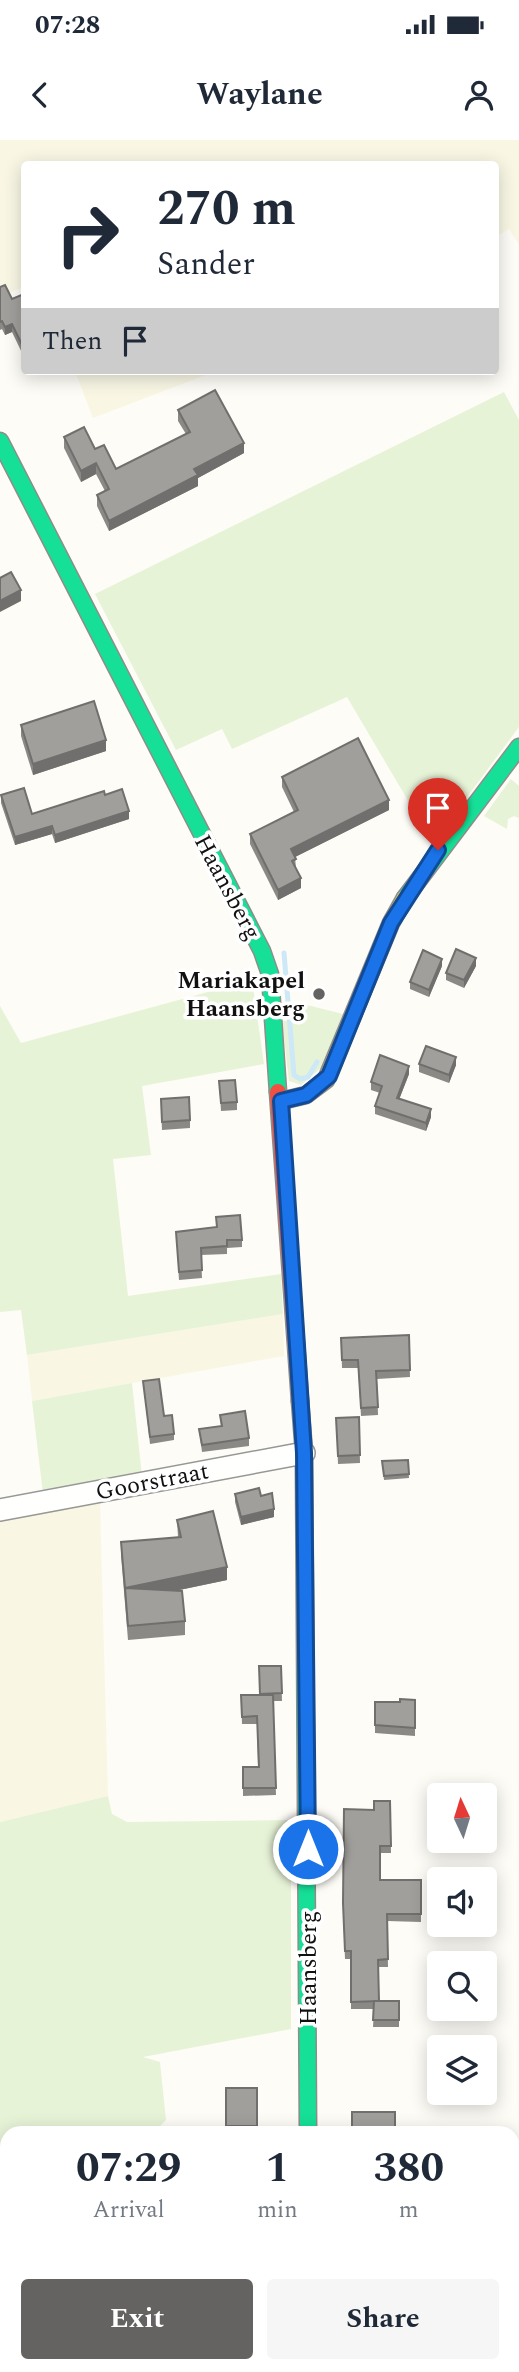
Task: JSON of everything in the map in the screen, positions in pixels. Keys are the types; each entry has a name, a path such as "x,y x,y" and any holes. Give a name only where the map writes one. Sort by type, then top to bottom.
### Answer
{"street":[{"name":"Haansberg","path":"0,441 262,951 272,987 304,1453 308,2126"},
{"path":"281,1101 306,1095 329,1076 391,923 404,900 452,831 519,747"},
{"name":"Goorstraat","path":"0,1510 304,1453"}],"shaded area":[{"path":"0,140 519,140 519,245 509,229 499,235 499,161 21,161 21,288 0,296"},
{"path":"77,375 206,375 93,418"},
{"path":"283,1314 284,1356 32,1401 27,1355"},
{"path":"100,1503 108,1796 0,1822 0,1521"}],"green space":[{"path":"504,392 519,420 519,727 433,843 347,697 232,749 222,729 176,750 95,594"},
{"path":"511,779 519,786 519,818 514,816 508,819 507,829 484,816"},
{"path":"252,980 264,1064 142,1086 151,1155 113,1159 128,1296 281,1274 283,1314 27,1355 21,1310 0,1312 0,1006 21,1043"},
{"path":"304,1001 307,1005 347,1015 329,1061 301,1085 289,1081 282,1021 305,1019"},
{"path":"132,1383 142,1476 43,1494 32,1401"},
{"path":"108,1796 112,1814 127,1822 291,1820 291,2029 143,2057 160,2062 166,2120 160,2126 0,2126 0,1822"}],"building":[{"path":"5,285 12,299 21,295 21,343 12,324 5,327 2,321 0,322 0,287"},
{"path":"215,390 244,443 194,469 198,475 109,521 97,495 109,489 96,463 81,471 64,437 84,427 95,449 104,445 116,469 190,432 178,410"},
{"path":"11,572 21,590 0,601 0,578"},
{"path":"94,701 106,740 33,764 21,725"},
{"path":"358,738 389,800 291,849 296,859 292,861 301,878 278,890 250,834 298,810 282,777"},
{"path":"24,788 32,814 104,791 105,795 122,789 129,811 55,835 52,826 15,837 1,795"},
{"path":"456,949 476,958 464,980 446,973"},
{"path":"423,950 442,959 429,990 410,982"},
{"path":"426,1046 456,1057 449,1075 419,1064"},
{"path":"380,1055 409,1066 397,1098 431,1109 426,1123 375,1106 382,1086 371,1082"},
{"path":"235,1080 237,1102 221,1103 219,1081"},
{"path":"189,1097 190,1120 162,1122 161,1099"},
{"path":"240,1215 242,1240 227,1240 227,1246 201,1248 202,1270 179,1272 176,1232 217,1227 216,1217"},
{"path":"409,1335 410,1370 376,1371 378,1407 361,1408 358,1360 342,1360 341,1338"},
{"path":"159,1379 164,1416 172,1415 174,1434 150,1437 143,1381"},
{"path":"245,1411 249,1438 202,1445 199,1429 222,1426 220,1415"},
{"path":"359,1417 360,1455 338,1456 336,1418"},
{"path":"408,1460 409,1474 384,1476 382,1461"},
{"path":"259,1488 261,1496 272,1493 274,1509 241,1517 235,1494"},
{"path":"213,1511 227,1567 125,1588 121,1542 181,1537 177,1520"},
{"path":"125,1588 182,1591 185,1621 128,1626"},
{"path":"259,1666 281,1666 282,1693 260,1694"},
{"path":"241,1695 273,1695 276,1788 243,1788 243,1767 259,1767 257,1716 242,1717"},
{"path":"400,1699 415,1700 415,1728 375,1725 375,1702 400,1702"},
{"path":"374,1801 390,1801 391,1846 380,1846 380,1880 421,1880 421,1914 387,1914 388,1959 378,1960 379,2001 351,2002 351,1951 345,1951 343,1903 344,1809 374,1810"},
{"path":"374,2001 399,2001 399,2020 373,2020"},
{"path":"226,2088 257,2088 257,2126 226,2126"},
{"path":"352,2112 395,2112 395,2126 352,2126"}],"waterway":[{"path":"284,953 294,1075 300,1079 308,1077 317,1062"}],"traffic: fast":[{"path":"0,441 262,951 270,974 278,1092"},
{"path":"405,898 519,747"},
{"path":"300,1401 304,1453 308,2126"}],"traffic: slow":[{"path":"281,1101 306,1095 326,1080 391,923 405,898"}],"traffic: jam":[{"path":"278,1092 300,1401"}],"place":[{"name":"Mariakapel Haansberg","path":"319,994"}],"route":[{"path":"308,1849 304,1453 281,1101 295,1099 316,1090 329,1076 391,923 438,850"}]}
